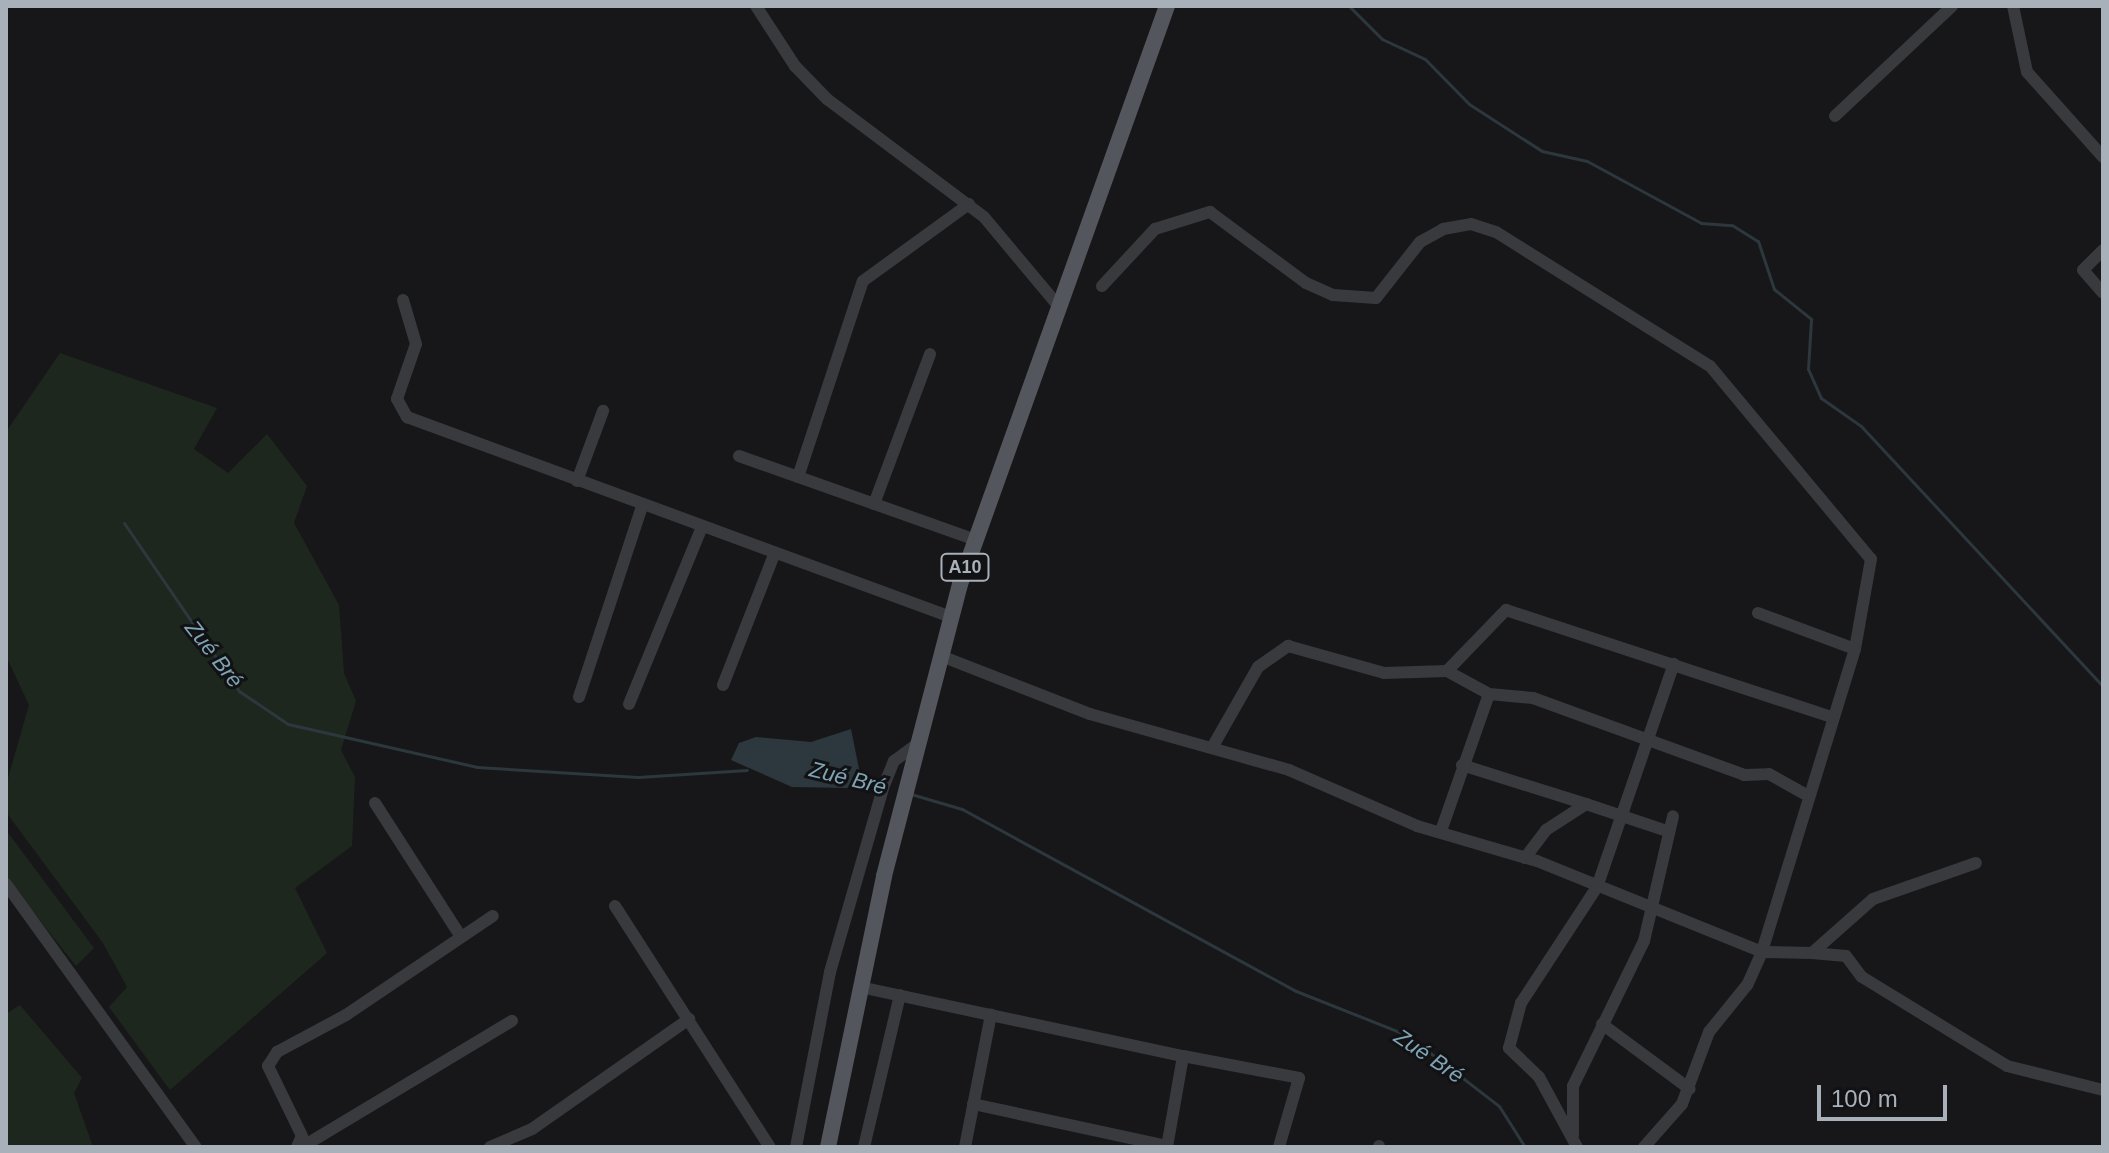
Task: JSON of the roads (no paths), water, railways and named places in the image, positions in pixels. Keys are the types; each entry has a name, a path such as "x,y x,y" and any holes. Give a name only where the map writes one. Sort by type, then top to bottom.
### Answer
{"main road":[{"name":"A10","path":"828,1147 860,987 915,746 973,539 1055,302 1167,6"}],"street":[{"path":"756,6 795,66 827,99 969,204 1055,302"},
{"path":"1835,116 1952,6"},
{"path":"2013,6 2027,72 2103,157"},
{"path":"798,477 863,281 969,204"},
{"path":"1102,286 1155,229 1210,212 1333,295 1387,293 1403,260 1443,229 1471,224 1536,250 1677,341 1746,403 1871,559 1855,649 1805,794 1762,952 1747,985 1709,1032 1690,1089 1644,1147"},
{"path":"2103,250 2083,270 2103,293"},
{"path":"403,300 416,344 399,408 701,529 951,617"},
{"path":"874,504 930,354"},
{"path":"577,481 603,411"},
{"path":"739,456 973,539"},
{"path":"579,697 643,504"},
{"path":"629,704 701,529"},
{"path":"723,685 774,555"},
{"path":"1447,671 1506,610 1832,717"},
{"path":"1758,613 1855,649"},
{"path":"1213,746 1258,667 1288,646 1384,673 1447,671 1489,694 1533,698 1651,738 1744,775 1769,774 1805,794"},
{"path":"941,656 1090,714 1213,746 1441,831 1525,858 1762,952 1846,956 1862,977 2007,1066 2103,1090"},
{"path":"1575,1143 1539,1077 1509,1048 1521,1003 1597,887 1651,738 1674,664"},
{"path":"1441,831 1489,694"},
{"path":"796,1147 830,972 883,788 894,761 915,746"},
{"path":"1462,765 1667,831"},
{"path":"375,803 461,937"},
{"path":"1525,858 1546,830 1586,804"},
{"path":"1575,1143 1573,1086 1653,910 1667,831 1673,816"},
{"path":"1812,953 1873,899 1976,863"},
{"path":"6,884 196,1147"},
{"path":"615,906 770,1147"},
{"path":"300,1147 302,1136 268,1066 277,1052 493,916"},
{"path":"860,987 1299,1078 1279,1147"},
{"path":"864,1147 900,995"},
{"path":"965,1147 991,1015"},
{"path":"494,1146 532,1129 689,1019"},
{"path":"300,1147 512,1021"},
{"path":"1602,1024 1690,1089"},
{"path":"973,1104 1167,1146 1183,1056"}],"water":[{"path":"851,729 860,774 848,788 792,787 731,760 739,743 756,737 811,742"}],"waterway":[{"path":"1349,6 1382,39 1425,59 1469,104 1542,151 1587,161 1701,223 1732,225 1758,241 1774,289 1811,319 1808,369 1821,398 1861,426 2103,686"},
{"name":"Zué Bré","path":"124,523 239,691 288,724 477,767 638,777 747,770"},
{"name":"Zué Bré","path":"857,779 880,786"},
{"name":"Zué Bré","path":"911,794 962,809 1296,991 1407,1035 1499,1106 1525,1147"}]}
